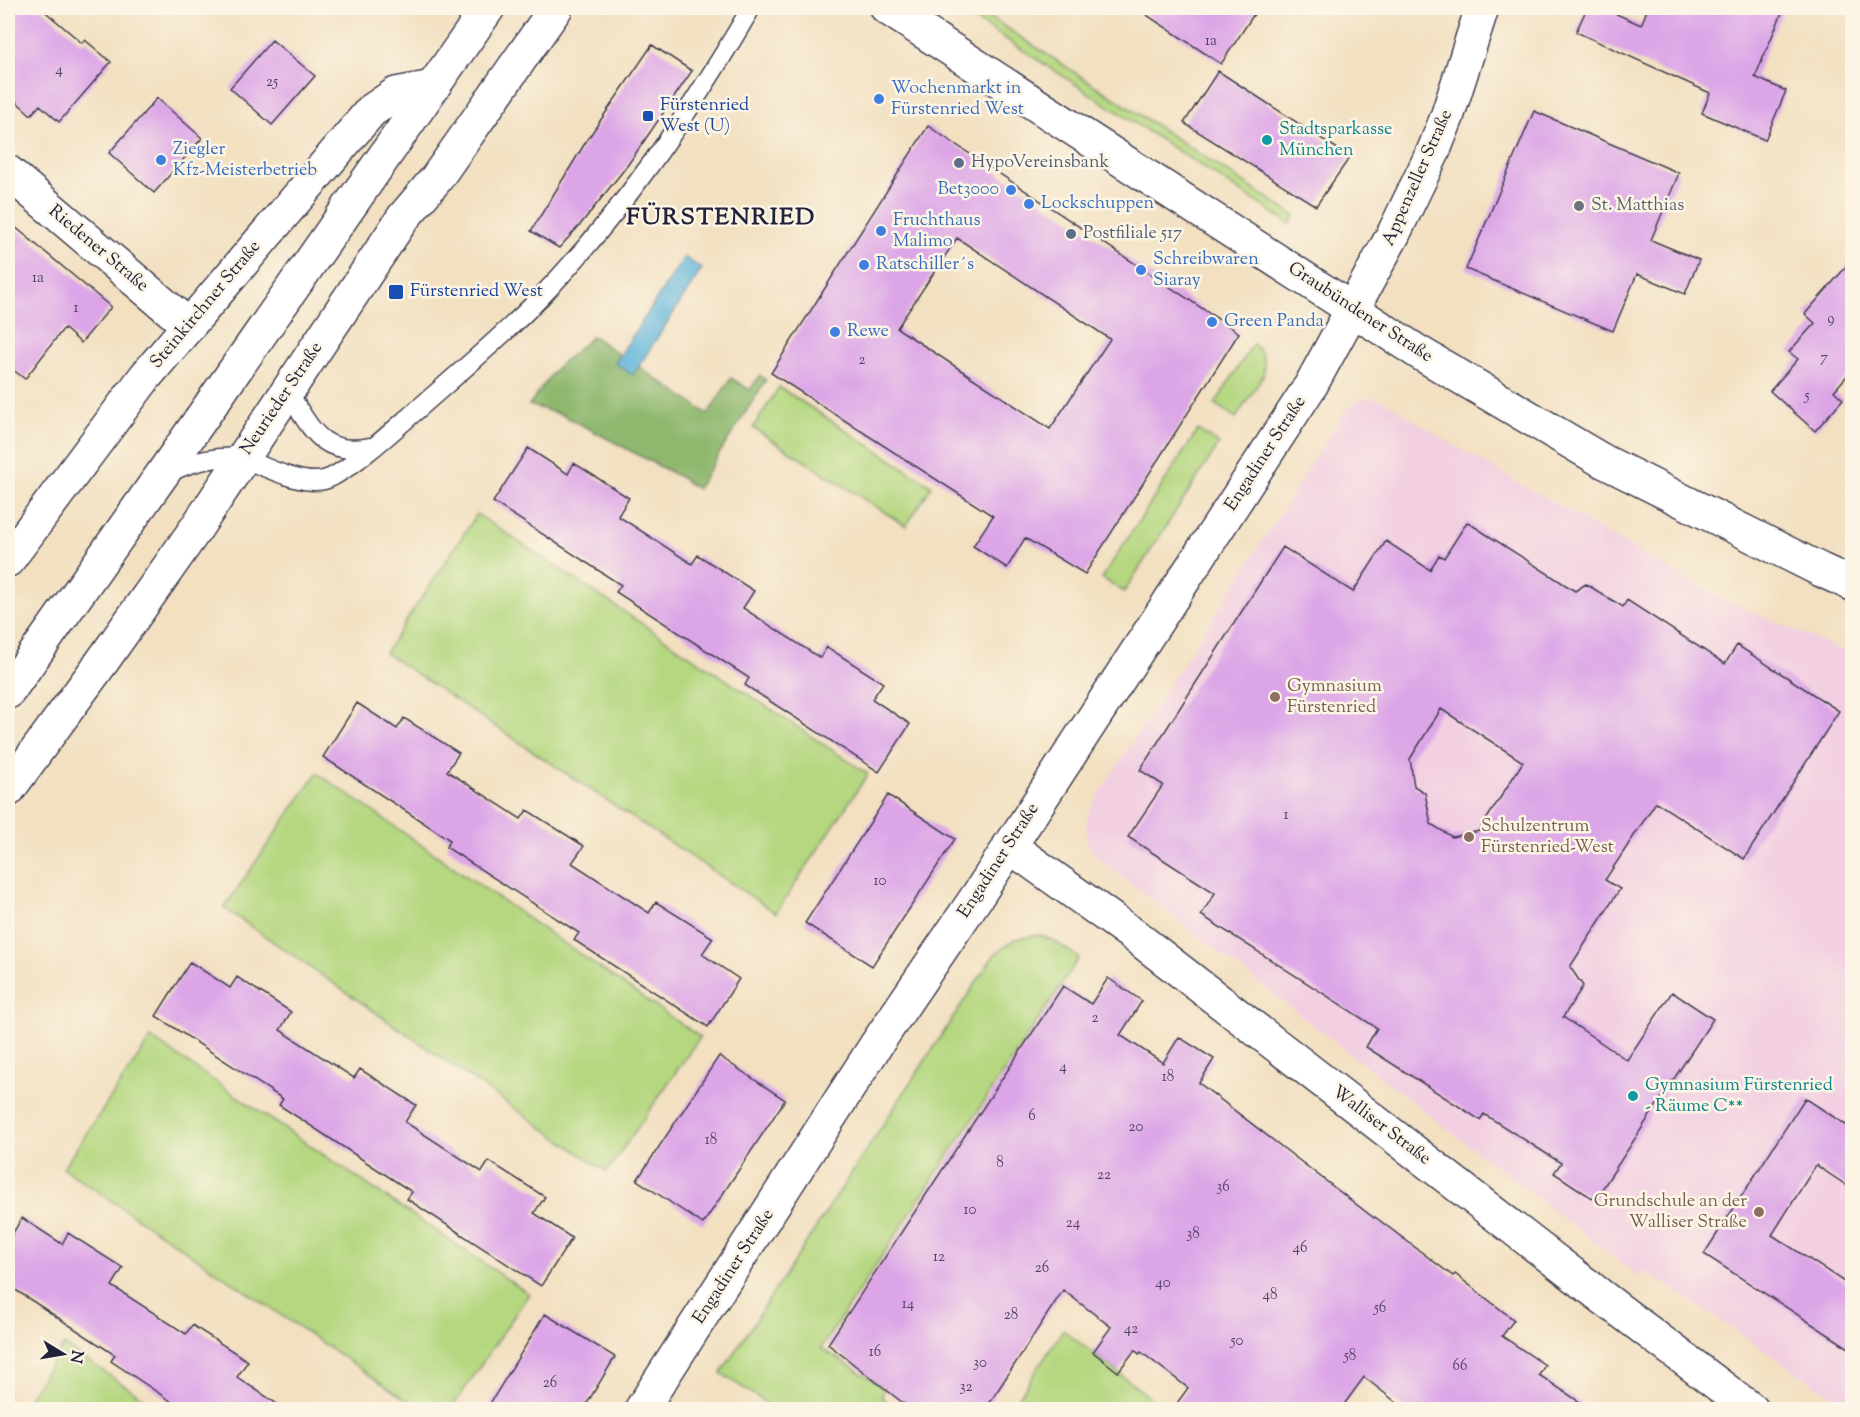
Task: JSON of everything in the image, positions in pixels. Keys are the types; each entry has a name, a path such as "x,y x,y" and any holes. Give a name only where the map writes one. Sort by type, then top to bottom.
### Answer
{"street":[{"path":"8,692 488,8"},
{"name":"Neurieder Straße","path":"8,790 111,649 403,218 436,179 556,8"},
{"name":"Graubündener Straße","path":"887,8 1433,360 1603,461 1799,560 1852,584"},
{"name":"Appenzeller Straße","path":"1353,309 1412,200 1434,150 1482,8"},
{"name":"Steinkirchner Straße","path":"8,560 101,434 189,325 371,111 396,94 433,87"},
{"name":"Riedener Straße","path":"8,172 189,325"},
{"name":"Engadiner Straße","path":"640,1410 878,1042 1311,385 1353,309"},
{"name":"Walliser Straße","path":"1009,846 1135,936 1627,1317 1752,1410"}],"lane":[{"path":"161,476 201,460 223,457 242,458 313,482 326,480 341,473 466,367 535,303 607,222 660,153 752,8"},
{"path":"287,391 318,435 328,444 350,450 372,447"}],"shaded area":[{"name":"Schulzentrum Fürstenried-West","path":"1363,398 1386,402 1443,439 1714,595 1852,655 1852,1409 1644,1270 1639,1277 1141,892 1094,854 1087,842 1086,822 1097,797 1345,410"}],"green space":[{"path":"958,8 976,8 1295,216 1290,224"},
{"path":"593,336 620,355 615,363 632,374 638,366 708,414 731,378 750,390 760,375 766,380 697,489 678,476 563,415 529,405 557,367"},
{"path":"1253,344 1263,358 1263,376 1236,418 1215,404"},
{"path":"779,387 932,486 906,526 753,428"},
{"path":"1198,430 1219,444 1124,592 1102,578"},
{"path":"477,514 868,774 776,913 385,653"},
{"path":"317,773 700,1037 607,1172 224,908"},
{"path":"1039,935 1054,941 1079,958 821,1348 884,1387 882,1398 900,1409 775,1409 721,1373 994,955 1015,939"},
{"path":"151,1038 529,1294 451,1409 420,1409 63,1168"},
{"path":"1063,1330 1165,1409 1011,1409"},
{"path":"64,1345 160,1409 21,1409"}],"water":[{"path":"684,257 702,269 633,375 615,363"}],"building":[{"path":"8,8 41,8 82,43 85,40 111,62 59,122 40,105 31,115 8,94"},
{"path":"1136,8 1258,8 1221,64"},
{"path":"1587,8 1603,8 1641,25 1648,8 1784,8 1755,77 1786,91 1765,140 1702,113 1710,93 1576,32"},
{"path":"272,40 315,76 272,125 230,88"},
{"path":"652,45 692,71 627,166 559,248 531,231 587,140"},
{"name":"Stadtsparkasse München","path":"1218,71 1350,157 1316,206 1184,123"},
{"path":"157,98 202,138 154,193 109,153"},
{"name":"St. Matthias","path":"1534,111 1679,173 1651,240 1699,260 1685,294 1637,274 1613,331 1466,269"},
{"path":"928,126 1239,333 1085,574 1025,538 1007,568 973,546 993,516 771,373","holes":["957,238 1110,339 1050,429 897,328"]},
{"path":"8,221 111,307 81,343 64,328 25,379 8,366"},
{"path":"1852,260 1852,370 1834,391 1843,399 1815,431 1770,391 1798,359 1789,352 1815,323 1805,314"},
{"path":"528,448 568,474 574,463 629,498 618,516 692,564 698,555 754,591 743,608 820,658 827,647 883,683 872,699 910,724 879,772 745,685 749,678 616,592 621,585 493,502"},
{"path":"1467,522 1575,591 1586,584 1623,607 1627,600 1725,664 1737,645 1839,711 1744,859 1656,802 1605,880 1620,889 1570,967 1583,986 1563,1017 1627,1060 1672,992 1713,1019 1595,1200 1554,1173 1561,1163 1484,1114 1480,1120 1366,1047 1377,1028 1201,915 1215,893 1128,837 1163,785 1140,770 1283,547 1353,592 1386,541 1430,570 1439,555 1444,558","holes":["1441,709 1523,762 1479,831 1452,837 1431,824 1425,793 1414,786 1410,759"]},
{"path":"357,703 397,729 404,718 459,753 447,771 521,819 527,810 584,846 572,863 649,913 656,902 713,938 702,954 739,979 708,1027 574,940 579,933 446,847 450,840 323,757"},
{"path":"888,795 955,839 872,966 805,923"},
{"path":"190,962 230,988 237,977 291,1012 280,1030 354,1078 360,1069 416,1105 405,1122 482,1172 489,1161 545,1197 534,1213 572,1238 541,1286 407,1199 412,1192 279,1105 283,1099 156,1016"},
{"path":"1108,978 1142,1001 1120,1035 1163,1063 1179,1037 1214,1059 1199,1083 1374,1218 1453,1276 1455,1274 1514,1320 1502,1336 1545,1365 1539,1375 1592,1410 1406,1410 1364,1377 1340,1410 1172,1410 1188,1388 1141,1352 1139,1354 1135,1350 1118,1372 1093,1352 1111,1327 1063,1290 985,1410 912,1410 828,1344 1063,986 1091,1004"},
{"path":"719,1056 785,1100 703,1224 637,1180"},
{"name":"Grundschule an der Walliser Straße","path":"1805,1098 1852,1129 1852,1189 1816,1165 1772,1235 1852,1287 1852,1350 1704,1254"},
{"path":"22,1218 62,1244 68,1233 123,1268 112,1286 186,1334 192,1325 248,1361 237,1377 286,1410 184,1410 111,1361 115,1355 8,1285 8,1241"},
{"path":"545,1314 615,1357 583,1410 486,1410"}],"place":[{"name":"Wochenmarkt in Fürstenried West","path":"879,99"},
{"name":"Fürstenried West (U)","path":"648,116"},
{"name":"Stadtsparkasse München","path":"1267,140"},
{"name":"Ziegler Kfz-Meisterbetrieb","path":"161,160"},
{"name":"HypoVereinsbank","path":"959,163"},
{"name":"Bet3000","path":"1011,190"},
{"name":"Lockschuppen","path":"1029,204"},
{"name":"St. Matthias","path":"1579,206"},
{"name":"Fruchthaus Malimo","path":"881,231"},
{"name":"Postfiliale 517","path":"1071,234"},
{"name":"Ratschiller´s","path":"864,265"},
{"name":"Schreibwaren Siaray","path":"1141,270"},
{"name":"Fürstenried West","path":"396,292"},
{"name":"Green Panda","path":"1212,322"},
{"name":"Rewe","path":"835,332"},
{"name":"Gymnasium Fürstenried","path":"1275,697"},
{"name":"Schulzentrum Fürstenried-West","path":"1469,837"},
{"name":"Gymnasium Fürstenried - Räume C**","path":"1633,1096"},
{"name":"Grundschule an der Walliser Straße","path":"1759,1212"}],"district":[{"name":"FÜRSTENRIED","path":"721,218"}]}
